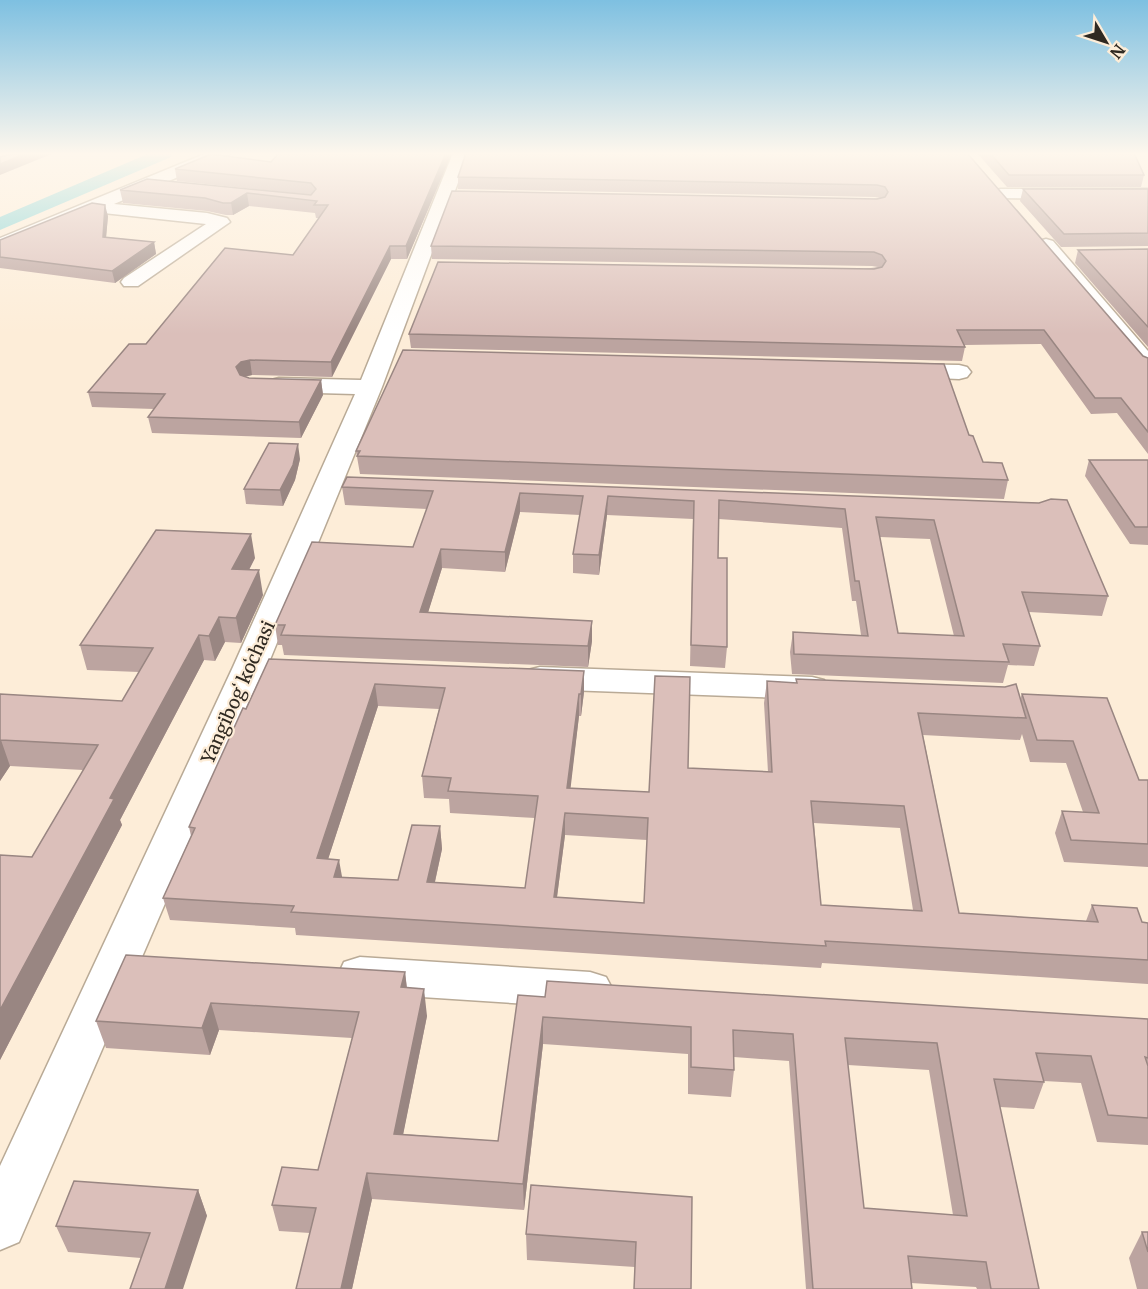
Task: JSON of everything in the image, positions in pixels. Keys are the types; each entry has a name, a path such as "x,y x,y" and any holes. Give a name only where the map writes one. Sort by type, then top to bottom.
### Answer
{"street":[{"path":"0,245 78,213"},
{"path":"131,282 221,222 207,218 157,213"},
{"name":"Yangibogʻ koʻchasi","path":"0,1224 250,667 339,484 450,213"},
{"path":"1031,229 1118,327 1148,365"},
{"path":"1054,255 1078,254"},
{"path":"1118,327 1148,327"},
{"path":"252,384 386,367"},
{"path":"876,370 959,372"},
{"path":"250,667 286,668"},
{"path":"512,677 845,689"},
{"path":"118,960 166,963"},
{"path":"322,973 633,993"}],"building":[{"path":"67,213 104,213 103,237 154,242 112,271 0,257 0,240"},
{"path":"322,213 420,213 406,246 390,246 331,362 250,360 241,362 236,367 240,375 249,378 321,380 299,422 148,417 165,394 88,392 129,344 146,344 225,248 293,255"},
{"path":"444,213 1019,213 1143,356 1148,358 1148,432 1121,398 1095,398 1044,330 957,330 965,347 409,334 438,262 874,269 882,267 886,261 882,255 874,252 431,246"},
{"path":"1045,213 1148,213 1148,233 1064,234"},
{"path":"1148,249 1148,327 1078,250"},
{"path":"403,350 944,364 969,435 973,436 983,462 1002,463 1008,480 357,456 360,451 356,451"},
{"path":"269,443 298,444 293,465 280,490 244,489"},
{"path":"1089,460 1148,460 1148,527 1135,527"},
{"path":"347,477 1039,503 1051,499 1067,500 1108,596 1022,592 1040,646 1003,644 1009,662 794,654 793,632 868,636 859,581 855,581 845,509 719,500 718,558 727,558 727,647 691,645 694,501 608,496 599,555 573,554 583,496 520,493 505,552 441,549 420,612 592,621 588,646 281,635 285,625 275,625 312,542 413,547 433,491 342,487","holes":["876,517 934,520 964,636 898,633"]},
{"path":"156,530 251,534 232,569 259,570 236,618 219,617 209,636 199,635 110,798 114,799 0,1010 0,855 32,857 98,745 0,741 0,694 122,701 153,648 80,645"},
{"path":"269,659 584,671 567,788 649,792 655,676 690,677 688,768 772,772 767,681 797,683 796,679 1005,687 1016,684 1026,718 918,713 959,913 1098,922 1092,905 1137,908 1142,922 1148,923 1148,960 825,941 826,946 291,912 294,906 163,898 195,828 189,827 243,708 246,709","holes":["375,684 445,688 422,776 451,778 448,791 538,796 525,888 427,882 440,826 412,825 398,880 334,877 339,860 317,858","811,801 904,806 922,911 821,905","565,813 648,818 644,903 554,897"]},
{"path":"1022,694 1107,698 1139,780 1148,780 1148,844 1071,840 1062,811 1099,813 1073,741 1037,740"},
{"path":"126,955 405,972 401,987 424,989 394,1134 498,1141 518,995 545,997 547,981 1148,1019 1148,1058 1145,1057 1148,1066 1148,1118 1108,1115 1091,1056 1036,1053 1044,1082 994,1079 1039,1289 991,1289 986,1262 908,1256 912,1289 813,1289 793,1034 733,1030 734,1070 691,1067 691,1027 543,1017 523,1184 367,1173 341,1289 296,1289 316,1208 272,1205 282,1167 318,1170 359,1012 211,1003 202,1028 96,1021","holes":["845,1038 937,1043 967,1216 864,1208"]},
{"path":"74,1181 198,1190 165,1289 130,1289 150,1233 56,1226"},
{"path":"531,1185 692,1197 691,1289 634,1289 636,1242 526,1234"},
{"path":"1142,1232 1148,1232 1148,1252"}],"waterway":[{"path":"0,224 25,213"}]}
